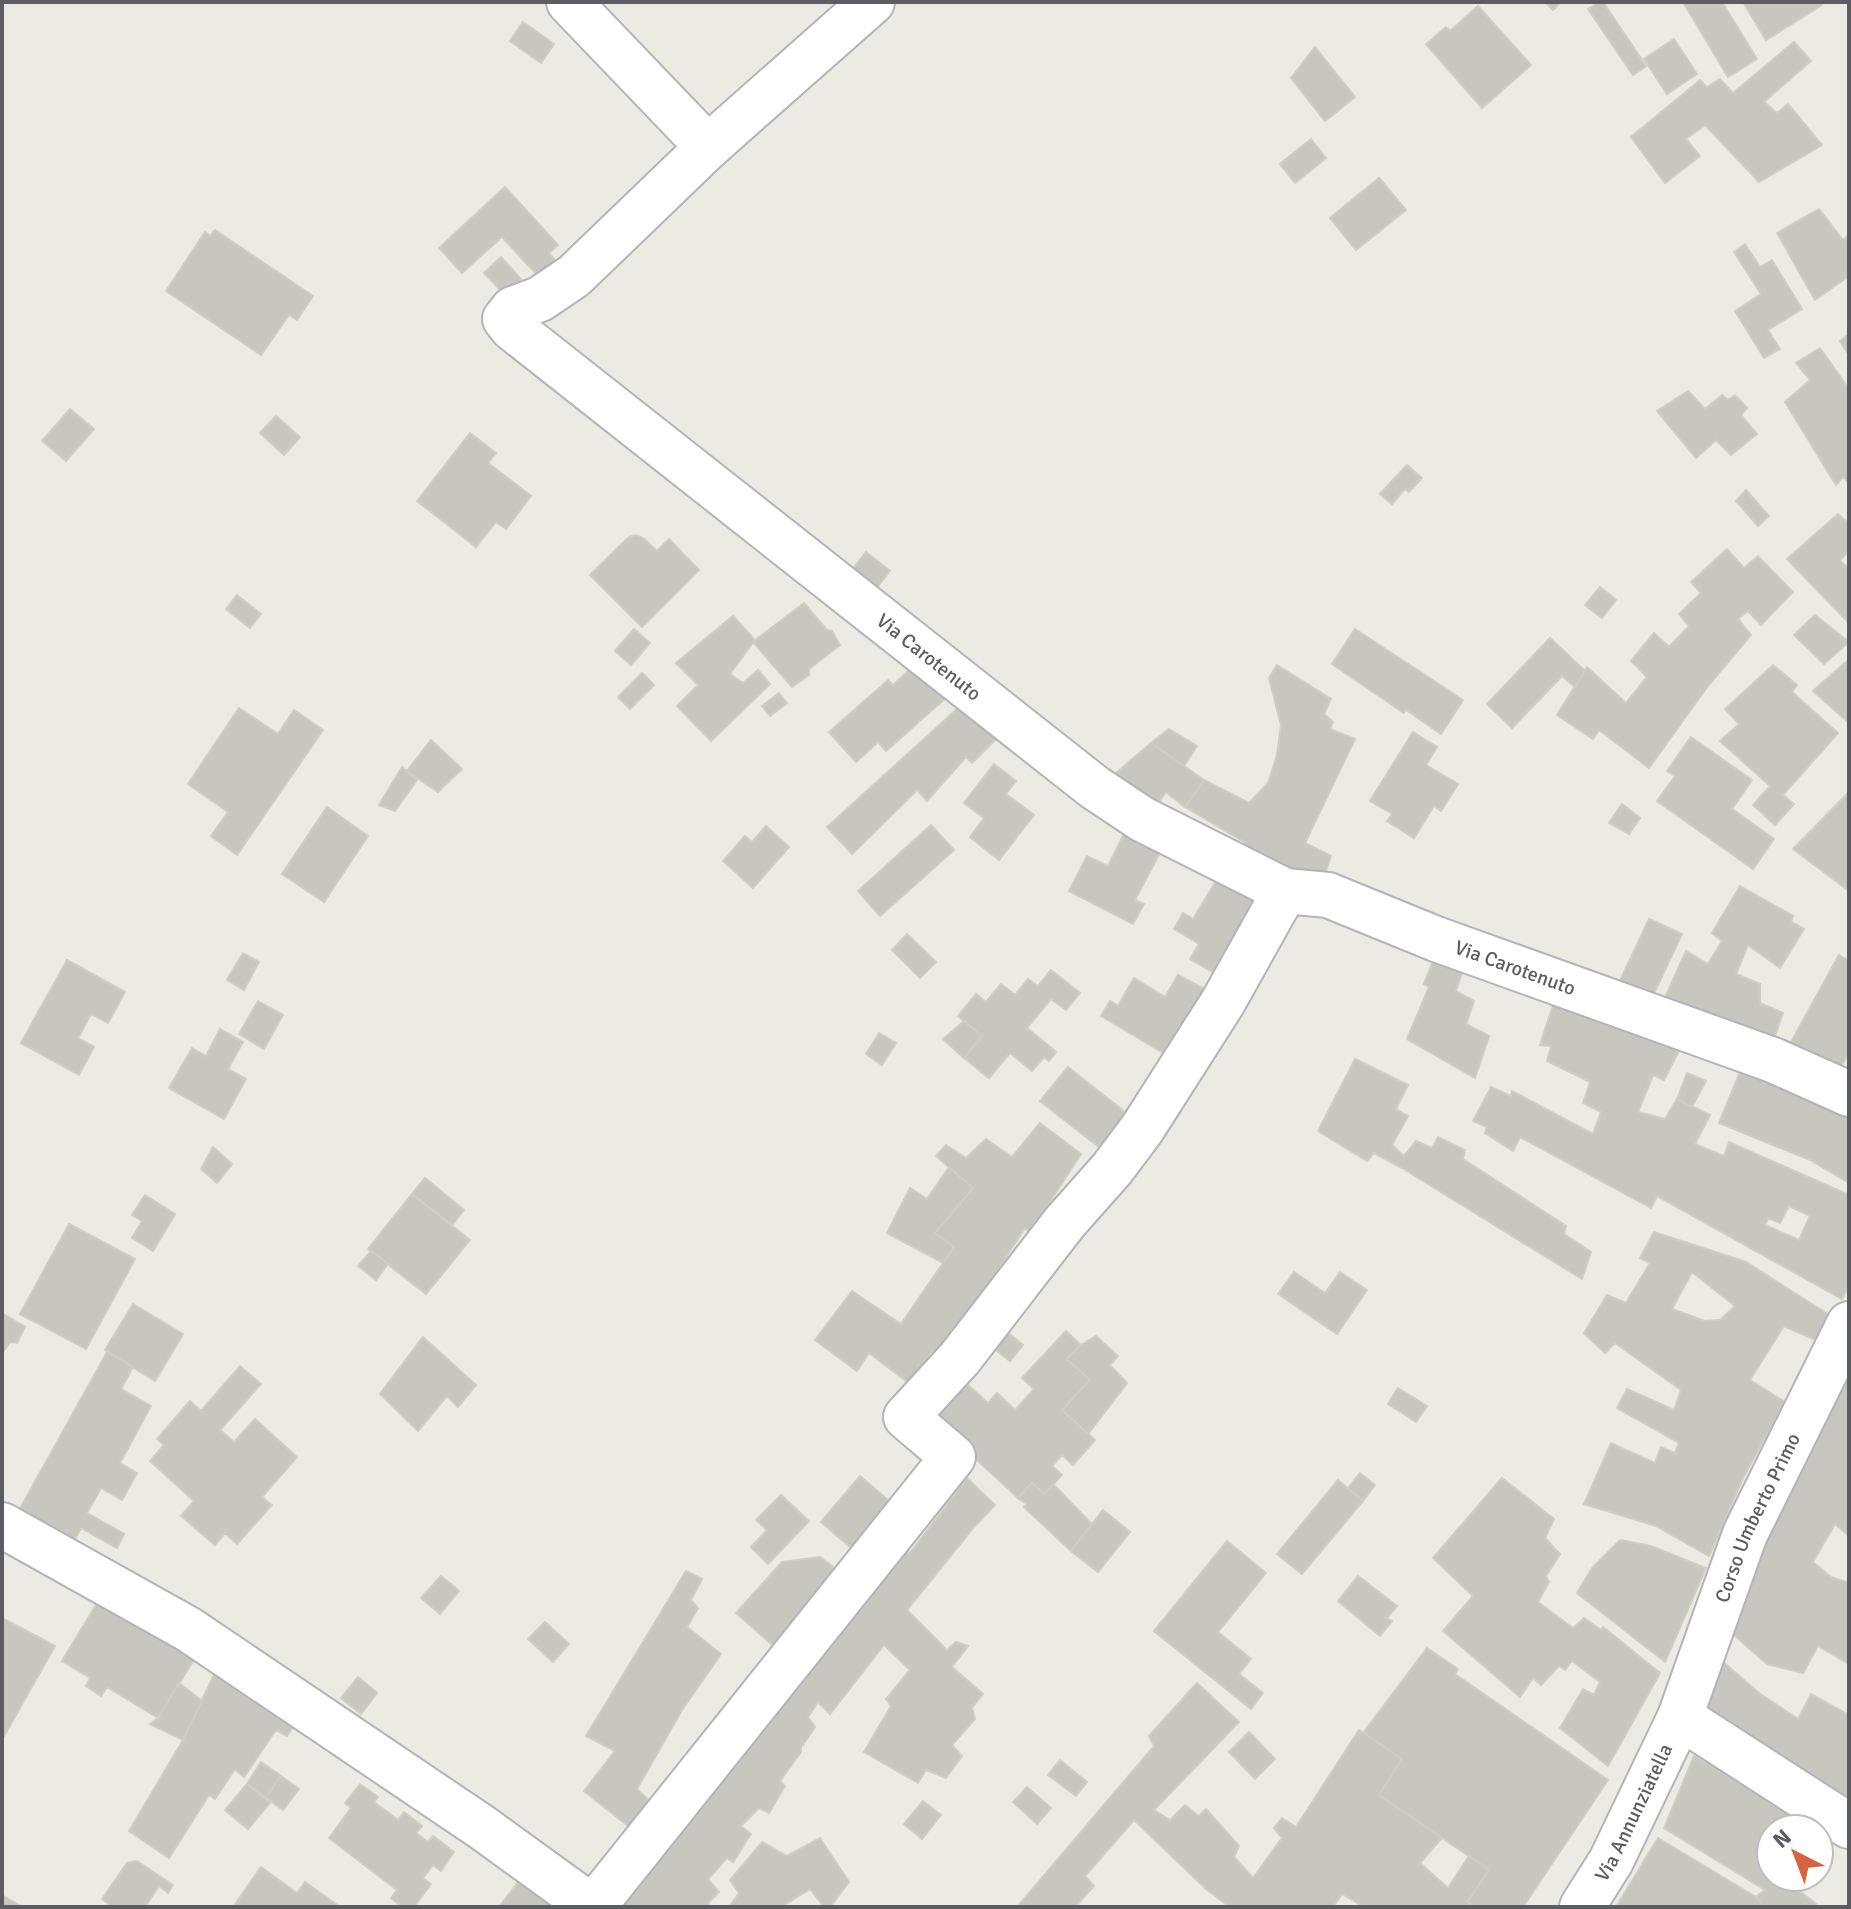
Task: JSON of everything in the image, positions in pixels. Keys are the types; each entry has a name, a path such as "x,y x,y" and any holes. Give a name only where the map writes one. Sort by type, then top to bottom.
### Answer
{"street":[{"path":"569,2 708,147"},
{"name":"Via Carotenuto","path":"872,2 708,147 574,276 540,299 513,309 505,319 512,328 1094,787 1142,819 1285,891 1328,895 1436,939 1773,1060 1849,1094"},
{"path":"2,1526 188,1629 483,1828 592,1907 953,1457 906,1417 960,1358 1065,1222 1112,1169 1142,1129 1223,1002 1285,891"},
{"name":"Corso Umberto Primo","path":"1680,1717 1745,1534 1849,1324"},
{"path":"1680,1717 1849,1826"},
{"name":"Via Annunziatella","path":"1582,1907 1611,1861 1680,1717"}],"building":[{"path":"1545,2 1561,2 1553,10"},
{"path":"1603,2 1646,66 1633,75 1588,9"},
{"path":"1683,2 1722,2 1757,59 1728,77"},
{"path":"1743,2 1820,2 1822,5 1766,40"},
{"path":"1478,6 1531,65 1482,108 1426,44 1446,27 1450,31"},
{"path":"523,22 554,44 541,63 510,41"},
{"path":"1674,39 1697,74 1667,94 1644,59"},
{"path":"1794,42 1811,61 1764,102 1777,113 1788,104 1822,145 1759,182 1705,125 1686,139 1700,156 1665,183 1631,137 1700,80 1707,87 1720,79 1733,93"},
{"path":"1315,47 1355,97 1325,121 1291,78"},
{"path":"1311,139 1326,158 1295,183 1280,164"},
{"path":"1379,178 1406,210 1356,250 1330,218"},
{"path":"505,187 558,245 549,253 567,274 550,289 502,237 462,273 439,248"},
{"path":"1819,209 1843,240 1849,235 1849,276 1815,300 1777,233"},
{"path":"215,230 313,296 297,320 289,315 261,355 166,291 205,232 210,236"},
{"path":"1745,244 1760,267 1772,260 1802,309 1768,330 1780,349 1764,358 1735,311 1761,294 1734,252"},
{"path":"501,257 527,286 511,301 484,273"},
{"path":"1849,334 1849,355 1840,341"},
{"path":"1820,348 1849,389 1849,483 1843,477 1836,485 1785,402 1810,380 1796,363"},
{"path":"1688,391 1705,409 1722,395 1728,400 1735,395 1747,408 1741,415 1757,434 1731,455 1716,440 1696,458 1657,411"},
{"path":"70,409 94,429 66,461 42,441"},
{"path":"276,416 300,437 284,455 260,433"},
{"path":"470,433 496,453 488,463 531,496 506,529 496,522 476,547 417,501"},
{"path":"1407,465 1422,478 1409,492 1405,489 1392,504 1380,494"},
{"path":"1746,490 1769,516 1758,526 1736,501"},
{"path":"1838,514 1849,524 1849,550 1840,561 1849,569 1849,623 1787,559"},
{"path":"636,535 657,551 669,539 699,570 642,627 590,575 629,537"},
{"path":"1727,549 1744,568 1758,556 1793,592 1761,625 1748,611 1738,619 1751,635 1708,686 1649,768 1599,730 1593,739 1557,715 1587,667 1626,703 1647,677 1631,661 1654,633 1669,647 1689,626 1679,614 1701,593 1691,582"},
{"path":"866,552 890,571 874,591 850,573"},
{"path":"1600,587 1616,600 1602,618 1585,605"},
{"path":"237,595 261,614 250,628 226,609"},
{"path":"804,603 827,630 832,631 840,645 792,687 753,642"},
{"path":"1815,615 1849,642 1824,664 1794,635"},
{"path":"733,616 755,640 730,674 743,683 758,670 770,684 711,741 677,706 698,685 676,663"},
{"path":"634,629 650,643 631,665 615,651"},
{"path":"1355,629 1463,700 1441,734 1332,664"},
{"path":"1550,638 1585,671 1575,687 1562,676 1512,728 1487,704"},
{"path":"1849,661 1849,723 1813,691"},
{"path":"918,662 948,696 886,751 878,742 856,762 829,732 888,680 893,685"},
{"path":"1277,665 1331,699 1324,714 1333,722 1330,729 1355,739 1305,843 1331,856 1321,885 1237,856 1244,842 1185,807 1204,780 1249,803 1268,783 1277,755 1281,725 1269,678"},
{"path":"1773,665 1797,685 1792,692 1838,733 1783,795 1794,804 1775,825 1753,805 1770,786 1720,741 1739,724 1725,709"},
{"path":"642,673 654,685 630,709 618,697"},
{"path":"779,693 787,703 770,716 762,706"},
{"path":"968,699 1007,728 972,763 966,757 927,801 917,790 852,854 827,827"},
{"path":"239,708 278,734 294,710 323,730 237,855 211,836 228,812 188,784"},
{"path":"1169,729 1197,746 1184,766 1151,743"},
{"path":"1413,732 1437,747 1426,765 1458,784 1441,811 1434,806 1414,838 1387,821 1392,814 1370,801"},
{"path":"1691,737 1752,780 1732,809 1774,839 1753,869 1657,801 1675,776 1667,771"},
{"path":"431,740 462,769 438,792 407,771"},
{"path":"1151,743 1204,780 1185,807 1166,792 1150,814 1108,780"},
{"path":"994,764 1016,781 1006,794 1034,815 999,860 970,837 984,818 964,803"},
{"path":"402,767 417,780 395,811 379,805"},
{"path":"1849,792 1849,891 1793,849"},
{"path":"1622,804 1640,818 1629,834 1609,823"},
{"path":"327,807 368,836 324,902 282,874"},
{"path":"931,825 954,850 880,916 858,891"},
{"path":"766,826 789,847 753,888 723,861 745,836 752,842"},
{"path":"1126,830 1162,849 1135,900 1144,904 1133,924 1069,891 1087,856 1108,866"},
{"path":"1224,868 1276,899 1227,981 1190,959 1199,944 1174,929 1183,913 1193,919"},
{"path":"1740,886 1793,916 1791,922 1804,929 1780,968 1748,945 1736,974 1760,984 1760,1003 1783,1013 1769,1053 1658,1013 1686,951 1708,964 1722,941 1712,933"},
{"path":"1649,919 1682,934 1650,1002 1617,987"},
{"path":"907,934 936,962 920,978 892,950"},
{"path":"243,953 259,962 244,990 227,980"},
{"path":"1436,953 1465,963 1456,991 1474,1001 1466,1024 1489,1036 1475,1078 1407,1039 1429,987 1424,984"},
{"path":"1839,955 1849,961 1849,1053 1834,1078 1786,1051"},
{"path":"67,960 125,992 108,1023 91,1014 78,1038 94,1047 79,1075 21,1043"},
{"path":"1051,970 1080,993 1066,1010 1051,999 1027,1028 1056,1052 1049,1061 1044,1057 1032,1071 1010,1053 989,1078 964,1058 982,1036 958,1016 976,994 986,1002 1001,984 1015,995 1028,979 1038,986"},
{"path":"1178,975 1218,996 1165,1054 1101,1016 1110,1001 1118,1006 1134,978 1165,997"},
{"path":"1557,993 1683,1043 1664,1080 1653,1075 1638,1112 1665,1119 1677,1099 1710,1115 1695,1144 1724,1156 1729,1142 1849,1195 1849,1285 1842,1299 1657,1196 1651,1208 1520,1137 1513,1151 1485,1133 1487,1127 1473,1121 1491,1087 1511,1096 1512,1091 1593,1134 1601,1112 1583,1103 1590,1082 1547,1061 1551,1046 1540,1045","holes":["1789,1206 1810,1216 1799,1240 1765,1225 1768,1218 1780,1223"]},
{"path":"258,1001 283,1015 264,1049 239,1034"},
{"path":"964,1021 982,1036 964,1058 943,1039"},
{"path":"220,1029 243,1042 228,1069 246,1079 224,1119 169,1088 192,1048 206,1056"},
{"path":"879,1033 896,1043 882,1065 866,1054"},
{"path":"1355,1059 1408,1085 1396,1109 1408,1116 1392,1145 1404,1156 1416,1141 1432,1148 1438,1137 1465,1150 1463,1159 1566,1226 1564,1234 1591,1252 1582,1279 1402,1168 1374,1153 1367,1161 1318,1131"},
{"path":"1744,1062 1849,1104 1849,1183 1810,1160 1719,1123"},
{"path":"1068,1067 1140,1124 1113,1158 1040,1101"},
{"path":"1687,1073 1706,1081 1692,1107 1677,1099"},
{"path":"1040,1123 1081,1154 1044,1211 1055,1221 1042,1242 1025,1228 960,1328 950,1363 932,1351 910,1384 869,1353 857,1371 815,1340 852,1291 901,1324 954,1247 935,1233 973,1188 936,1156 946,1145 966,1158 986,1139 1012,1157"},
{"path":"213,1147 232,1164 217,1183 201,1169"},
{"path":"949,1167 973,1188 935,1233 954,1247 943,1263 887,1233 910,1188 927,1199"},
{"path":"425,1178 464,1210 452,1225 412,1194"},
{"path":"412,1194 470,1240 426,1294 368,1249"},
{"path":"145,1195 175,1214 153,1251 132,1238 142,1221 132,1215"},
{"path":"69,1224 135,1259 86,1349 20,1314"},
{"path":"1654,1232 1746,1262 1834,1318 1818,1341 1784,1326 1750,1380 1785,1402 1744,1476 1709,1556 1656,1526 1584,1504 1611,1443 1655,1463 1661,1447 1675,1453 1679,1443 1617,1408 1627,1389 1674,1410 1681,1390 1615,1343 1605,1353 1584,1333 1607,1295 1626,1303 1650,1263 1640,1258","holes":["1692,1272 1735,1306 1720,1320 1705,1321 1672,1309"]},
{"path":"371,1251 388,1264 376,1280 358,1266"},
{"path":"1294,1272 1325,1293 1340,1272 1367,1290 1337,1334 1278,1294"},
{"path":"133,1304 183,1334 155,1381 105,1350"},
{"path":"2,1313 25,1327 17,1343 10,1342 2,1354"},
{"path":"1001,1327 1023,1345 1010,1361 988,1344"},
{"path":"1066,1331 1081,1345 1067,1359 1090,1380 1062,1410 1095,1440 1073,1465 1062,1455 1052,1466 1062,1475 1044,1494 1032,1483 1018,1498 924,1411 957,1375 988,1403 997,1393 1015,1410 1034,1389 1022,1378"},
{"path":"1096,1336 1118,1356 1110,1365 1127,1383 1088,1434 1062,1410 1090,1380 1067,1359"},
{"path":"423,1337 476,1385 458,1407 447,1396 418,1431 380,1394"},
{"path":"107,1352 133,1367 121,1389 151,1406 120,1463 137,1473 122,1500 101,1488 87,1513 124,1534 117,1548 81,1528 73,1543 18,1512"},
{"path":"1849,1363 1849,1536 1835,1524 1813,1562 1831,1577 1849,1583 1849,1664 1818,1646 1803,1673 1767,1664 1727,1629 1739,1595"},
{"path":"240,1366 261,1384 220,1430 234,1442 255,1419 297,1457 262,1497 272,1505 237,1544 225,1533 215,1545 181,1516 194,1501 150,1461 164,1445 157,1439 190,1401 201,1411"},
{"path":"1398,1388 1427,1406 1416,1422 1388,1404"},
{"path":"1360,1473 1375,1485 1363,1501 1348,1488"},
{"path":"860,1476 895,1506 856,1552 821,1522"},
{"path":"967,1478 995,1505 907,1610 947,1650 956,1642 968,1646 952,1667 983,1694 972,1708 975,1719 952,1745 962,1756 946,1778 926,1770 918,1783 864,1752 891,1706 886,1699 910,1670 884,1645 830,1714 818,1702 808,1717 815,1727 780,1781 785,1786 769,1813 759,1808 741,1826 751,1834 733,1862 727,1858 708,1879 719,1892 708,1903 710,1907 614,1907 901,1545 910,1553"},
{"path":"1502,1478 1554,1519 1545,1538 1560,1554 1546,1576 1549,1582 1538,1602 1573,1628 1584,1618 1601,1630 1603,1627 1660,1673 1608,1766 1560,1728 1583,1689 1594,1695 1600,1682 1572,1661 1565,1670 1559,1666 1541,1685 1533,1678 1520,1697 1443,1631 1473,1596 1433,1558"},
{"path":"1338,1480 1363,1501 1302,1574 1277,1554"},
{"path":"1032,1483 1044,1494 1053,1484 1092,1524 1071,1551 1018,1498"},
{"path":"781,1495 809,1521 768,1564 751,1547 767,1530 756,1520"},
{"path":"1103,1510 1130,1532 1098,1572 1071,1551"},
{"path":"1620,1540 1651,1546 1706,1568 1665,1662 1577,1593 1592,1568"},
{"path":"1227,1541 1266,1573 1218,1632 1251,1659 1239,1674 1263,1693 1251,1709 1154,1631"},
{"path":"820,1557 847,1578 785,1656 736,1613 782,1562"},
{"path":"686,1571 702,1579 691,1600 698,1608 687,1627 721,1654 682,1710 637,1789 661,1812 641,1836 584,1791 615,1751 586,1736"},
{"path":"441,1576 459,1591 440,1614 421,1598"},
{"path":"1358,1576 1397,1606 1387,1618 1392,1621 1380,1636 1338,1601"},
{"path":"105,1590 201,1648 158,1718 107,1687 101,1696 86,1686 90,1678 62,1661"},
{"path":"2,1618 55,1646 3,1738 2,1738"},
{"path":"545,1622 569,1644 553,1662 528,1639"},
{"path":"1427,1648 1458,1669 1455,1674 1608,1780 1523,1907 1475,1907 1467,1902 1489,1870 1379,1795 1402,1759 1363,1733"},
{"path":"221,1660 301,1715 287,1736 276,1730 244,1777 235,1769 215,1799 209,1795 169,1858 129,1831 183,1740"},
{"path":"1722,1661 1759,1693 1798,1719 1811,1694 1849,1715 1849,1810 1701,1713"},
{"path":"358,1677 377,1693 361,1714 341,1698"},
{"path":"179,1683 202,1701 183,1740 150,1724 158,1718"},
{"path":"1197,1683 1239,1722 1154,1810 1170,1820 1185,1805 1199,1816 1206,1809 1239,1846 1234,1857 1253,1878 1282,1838 1274,1828 1282,1818 1296,1827 1359,1730 1402,1759 1379,1795 1442,1838 1420,1863 1448,1888 1469,1856 1489,1870 1467,1902 1475,1907 1364,1907 1342,1894 1333,1907 1230,1907 1206,1889 1134,1820 1085,1876 1094,1886 1075,1907 1017,1907 1154,1746 1149,1736"},
{"path":"1249,1732 1275,1759 1255,1779 1229,1752"},
{"path":"1694,1756 1792,1813 1755,1813 1755,1884 1664,1828"},
{"path":"1060,1760 1087,1782 1076,1796 1048,1775"},
{"path":"261,1762 281,1776 266,1797 247,1784"},
{"path":"281,1776 299,1789 283,1810 266,1797"},
{"path":"247,1784 270,1803 248,1829 225,1810"},
{"path":"360,1784 378,1797 374,1802 398,1820 404,1812 422,1826 416,1833 428,1842 433,1836 454,1852 441,1871 433,1865 423,1878 431,1884 414,1907 402,1907 391,1898 397,1890 329,1838 351,1808 345,1803"},
{"path":"1027,1787 1051,1808 1037,1824 1013,1802"},
{"path":"923,1801 941,1815 922,1839 904,1824"},
{"path":"820,1838 849,1882 830,1907 824,1907 810,1889 781,1907 729,1907 739,1893 730,1880 762,1842 787,1856"},
{"path":"1658,1838 1756,1897 1765,1907 1616,1907"},
{"path":"137,1861 173,1885 168,1893 159,1886 145,1907 107,1907 109,1904 102,1899 127,1863"},
{"path":"261,1867 297,1893 305,1882 340,1907 239,1907 235,1904"},
{"path":"526,1872 578,1907 499,1907"},
{"path":"1761,1893 1802,1893 1816,1904 1814,1907 1765,1907 1756,1897"},
{"path":"2,1895 22,1907 2,1907"}]}
